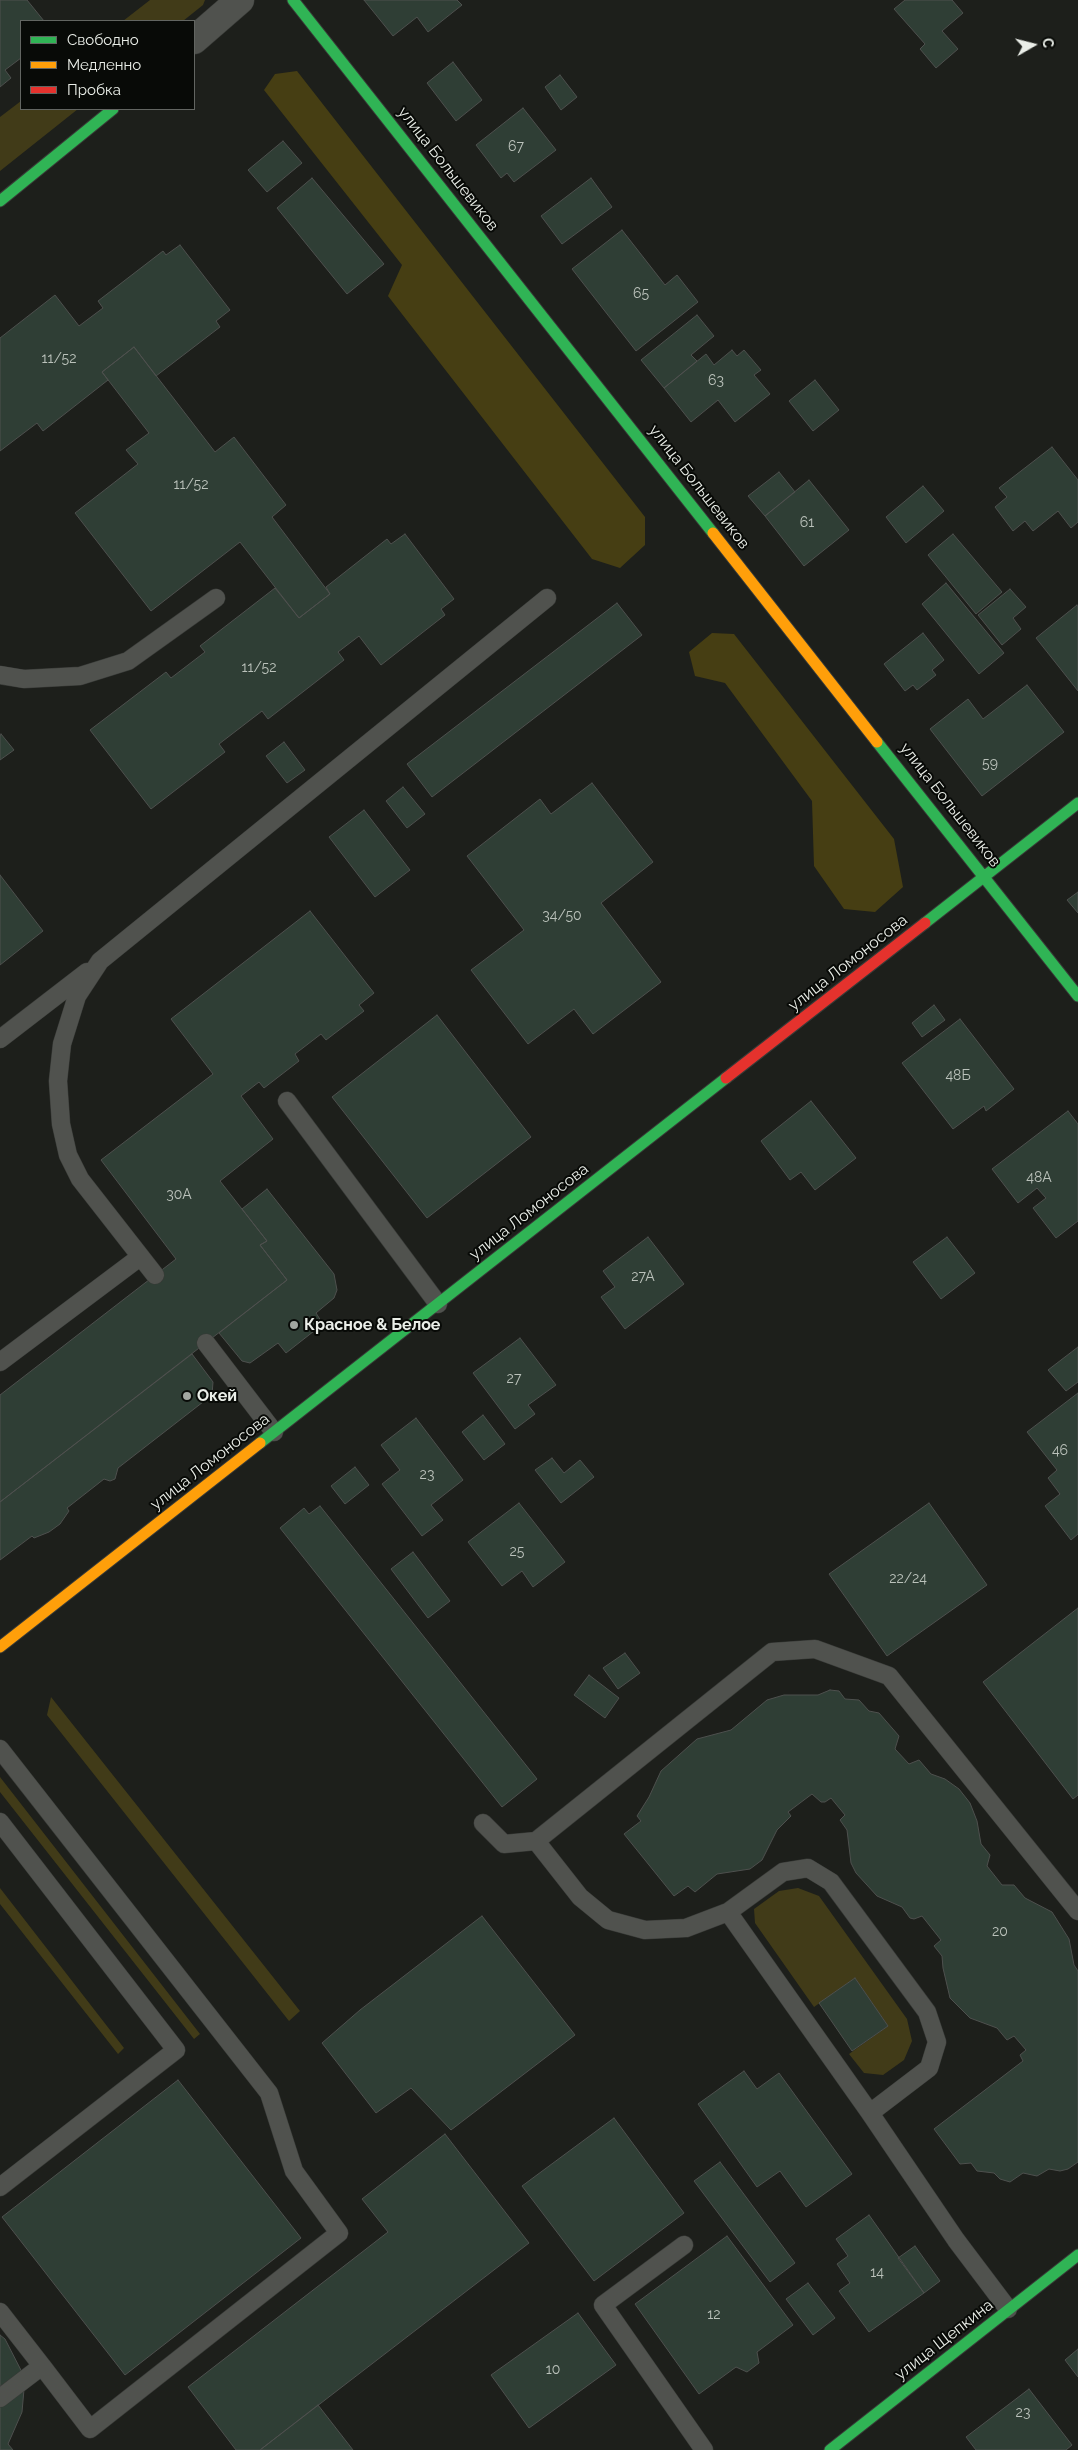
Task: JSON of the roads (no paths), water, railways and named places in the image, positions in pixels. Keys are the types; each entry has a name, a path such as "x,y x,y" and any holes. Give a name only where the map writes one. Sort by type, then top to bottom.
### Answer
{"street":[{"path":"195,39 240,0"},
{"name":"улица Большевиков","path":"293,0 1078,996"},
{"path":"0,201 112,110"},
{"name":"улица Ломоносова","path":"0,1647 1078,803"},
{"name":"улица Щепкина","path":"830,2450 1078,2255"}],"lane":[{"path":"0,675 24,679 80,676 128,661 216,598"},
{"path":"0,1039 100,961 547,598"},
{"path":"100,961 77,996 62,1044 58,1081 61,1124 68,1155 80,1179 154,1275"},
{"path":"287,1101 438,1304"},
{"path":"0,1362 140,1256"},
{"path":"206,1342 274,1432"},
{"path":"483,1823 504,1844 536,1841 772,1652 816,1648 889,1676 1078,1911"},
{"path":"0,1748 270,2093 294,2171 339,2233 90,2429 0,2312"},
{"path":"0,1822 176,2050 0,2187"},
{"path":"536,1841 580,1897 608,1920 645,1930 686,1928 728,1912 783,1872 808,1868 831,1882 927,2012 937,2042 929,2068 870,2113"},
{"path":"728,1912 870,2113 956,2240 1008,2309"},
{"path":"684,2245 603,2305 704,2450"},
{"path":"0,2398 42,2366"}],"place":[{"name":"Красное & Белое","path":"294,1325"},
{"name":"Окей","path":"187,1396"}]}
